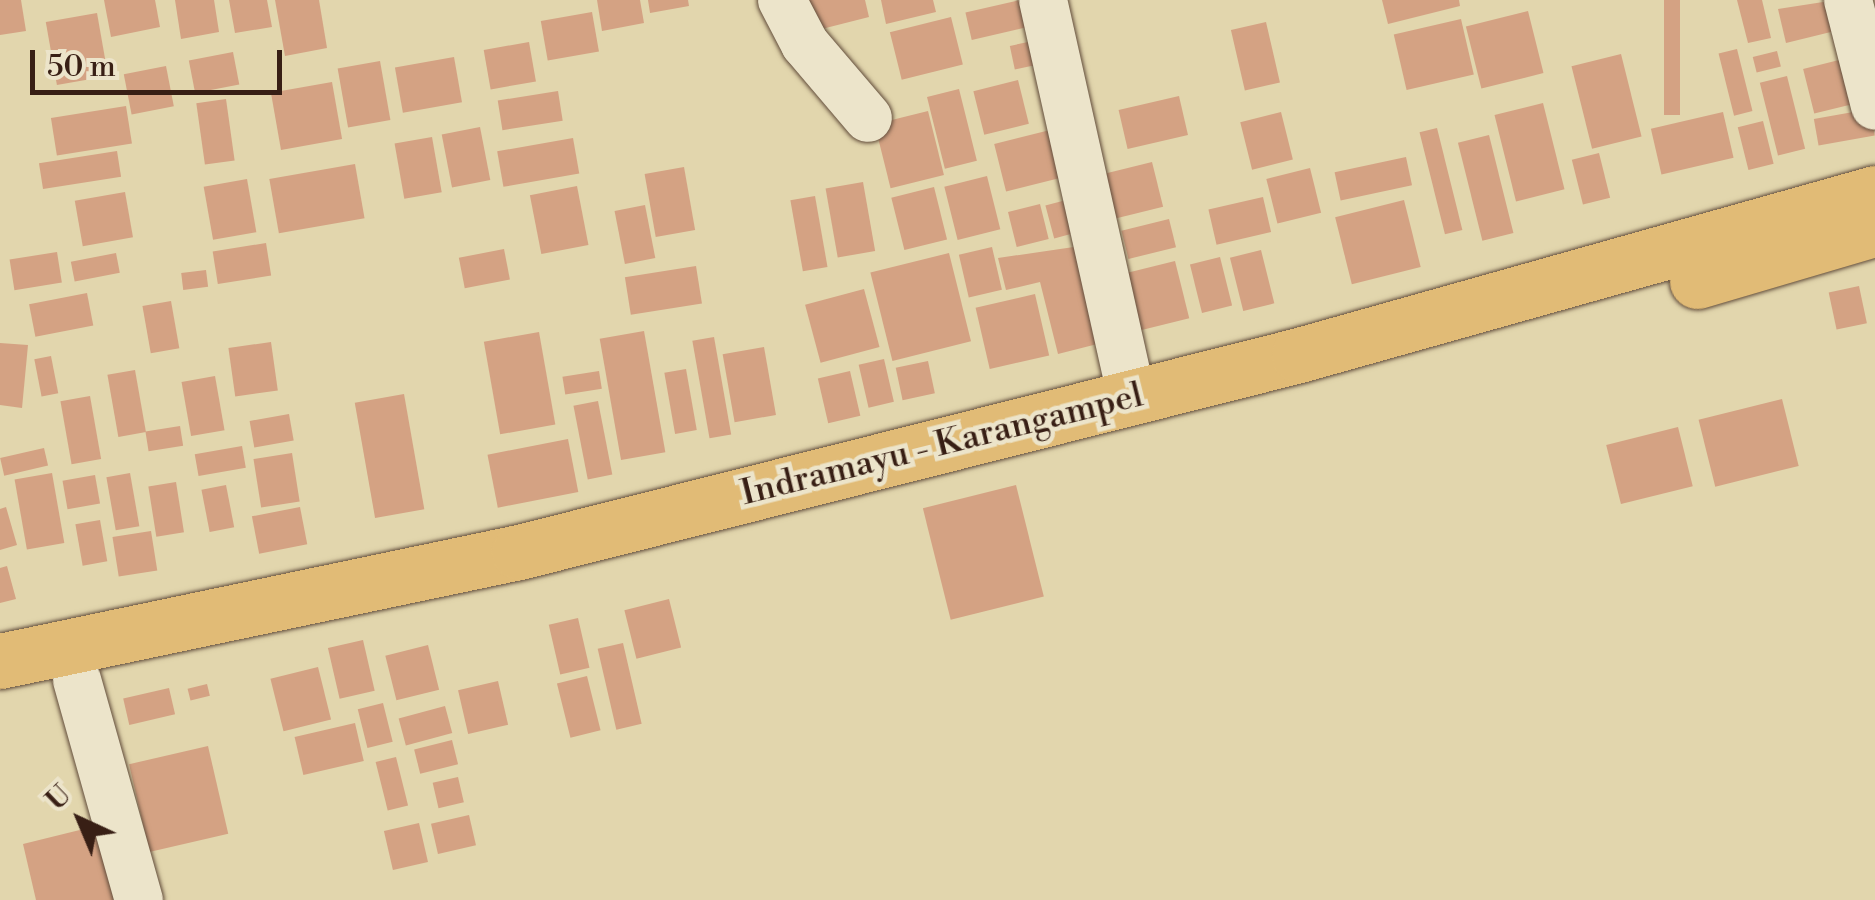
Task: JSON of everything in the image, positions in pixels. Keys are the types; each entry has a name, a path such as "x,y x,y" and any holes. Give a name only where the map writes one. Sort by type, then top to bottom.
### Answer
{"main road":[{"name":"Indramayu - Karangampel","path":"0,661 519,552 1145,406 1796,232 1875,192"},
{"name":"Indramayu - Karangampel","path":"1796,232 1875,229"},
{"path":"0,696 409,613 1145,406"}],"street":[{"path":"782,0 805,44 868,118"},
{"path":"1043,0 1145,406"},
{"path":"1848,0 1875,106"},
{"path":"77,680 139,900"}],"building":[{"path":"0,0 21,0 26,31 0,35"},
{"path":"104,0 155,0 160,27 111,37"},
{"path":"175,0 214,0 219,32 181,39"},
{"path":"229,0 267,0 272,27 235,33"},
{"path":"275,0 319,0 327,48 285,56"},
{"path":"597,0 640,0 644,23 602,31"},
{"path":"648,0 688,0 689,6 650,13"},
{"path":"798,0 865,0 869,17 806,33"},
{"path":"881,0 933,0 936,12 886,24"},
{"path":"1020,0 1026,27 972,40 965,13"},
{"path":"1382,0 1459,0 1460,6 1388,24"},
{"path":"1664,0 1680,0 1680,115 1664,115"},
{"path":"1737,0 1762,0 1771,38 1748,43"},
{"path":"1836,0 1843,29 1786,43 1778,9"},
{"path":"1528,11 1543,73 1481,89 1466,26"},
{"path":"592,12 599,51 548,60 541,21"},
{"path":"97,13 108,76 57,85 46,22"},
{"path":"951,17 963,65 902,80 890,32"},
{"path":"1461,19 1474,75 1407,90 1394,35"},
{"path":"1266,22 1280,82 1245,91 1231,30"},
{"path":"1047,38 1052,61 1015,69 1010,46"},
{"path":"529,42 536,81 491,89 484,50"},
{"path":"1737,49 1752,111 1734,116 1719,54"},
{"path":"1777,51 1781,67 1757,73 1753,57"},
{"path":"233,52 239,84 195,93 189,61"},
{"path":"1621,54 1642,136 1592,149 1572,66"},
{"path":"454,57 462,102 403,113 395,67"},
{"path":"1839,60 1850,105 1814,114 1803,69"},
{"path":"380,61 390,120 348,128 338,68"},
{"path":"166,66 174,106 132,114 124,74"},
{"path":"1787,76 1805,149 1778,156 1760,83"},
{"path":"1018,80 1029,124 984,135 973,91"},
{"path":"332,82 342,139 281,150 271,93"},
{"path":"959,89 977,161 945,169 927,97"},
{"path":"558,91 563,121 502,130 498,101"},
{"path":"1179,96 1188,135 1128,149 1119,110"},
{"path":"226,99 235,160 205,165 196,103"},
{"path":"1543,103 1565,189 1516,201 1494,115"},
{"path":"126,106 132,144 57,155 51,118"},
{"path":"1870,109 1875,136 1819,145 1814,119"},
{"path":"928,111 944,175 891,188 875,124"},
{"path":"1281,112 1293,160 1252,170 1240,122"},
{"path":"1723,112 1734,158 1661,174 1651,129"},
{"path":"1763,121 1774,164 1748,170 1738,127"},
{"path":"1066,126 1078,174 1006,191 994,144"},
{"path":"480,127 490,180 452,187 442,134"},
{"path":"1437,128 1462,230 1445,234 1420,132"},
{"path":"1489,135 1513,233 1482,241 1458,143"},
{"path":"432,137 442,192 404,199 395,144"},
{"path":"573,138 579,173 503,187 497,151"},
{"path":"117,151 121,177 43,189 39,163"},
{"path":"1599,153 1610,198 1583,204 1572,160"},
{"path":"1406,157 1412,185 1341,201 1335,172"},
{"path":"1152,162 1163,207 1116,218 1104,174"},
{"path":"355,164 365,218 279,233 269,179"},
{"path":"684,167 695,230 656,237 645,174"},
{"path":"1310,168 1321,213 1277,224 1266,179"},
{"path":"987,176 1000,229 958,240 944,187"},
{"path":"247,179 256,232 213,240 204,187"},
{"path":"863,182 875,251 838,258 826,189"},
{"path":"577,186 588,245 541,254 530,195"},
{"path":"934,187 947,239 904,250 891,198"},
{"path":"125,192 133,237 83,246 75,201"},
{"path":"1085,195 1094,228 1054,238 1045,206"},
{"path":"815,196 828,267 803,271 790,200"},
{"path":"1263,197 1271,232 1217,245 1208,210"},
{"path":"1404,200 1421,267 1352,284 1335,217"},
{"path":"1040,204 1049,239 1017,247 1008,212"},
{"path":"645,205 655,258 625,264 615,211"},
{"path":"1169,219 1176,247 1128,259 1121,231"},
{"path":"266,243 271,276 218,284 213,251"},
{"path":"1094,244 1117,339 1058,354 1040,282 1006,290 998,258"},
{"path":"992,247 1002,290 969,298 959,255"},
{"path":"504,249 510,279 465,288 459,258"},
{"path":"1261,250 1274,303 1243,311 1230,258"},
{"path":"57,252 62,283 14,290 10,260"},
{"path":"116,253 120,273 75,281 71,262"},
{"path":"949,253 971,341 892,361 870,273"},
{"path":"1220,257 1232,306 1202,313 1190,264"},
{"path":"1175,261 1189,318 1141,330 1126,273"},
{"path":"696,266 702,304 631,315 625,277"},
{"path":"206,270 208,287 183,290 181,273"},
{"path":"1859,286 1867,323 1837,330 1829,292"},
{"path":"864,289 880,347 821,363 805,305"},
{"path":"87,293 93,325 35,337 29,304"},
{"path":"1035,294 1049,355 990,369 976,308"},
{"path":"171,301 179,348 151,353 142,306"},
{"path":"644,331 665,452 621,460 600,339"},
{"path":"539,332 555,425 500,434 484,342"},
{"path":"714,337 731,434 710,438 692,341"},
{"path":"271,342 278,391 235,397 228,348"},
{"path":"0,343 28,345 22,408 0,405"},
{"path":"764,347 776,415 735,422 723,354"},
{"path":"51,356 58,393 42,397 34,359"},
{"path":"884,359 894,402 869,408 859,365"},
{"path":"928,361 935,393 903,400 896,368"},
{"path":"686,369 697,430 675,434 664,373"},
{"path":"135,370 146,432 118,437 107,375"},
{"path":"599,371 602,389 565,395 562,377"},
{"path":"850,371 860,416 828,423 818,378"},
{"path":"215,376 225,430 191,436 182,382"},
{"path":"404,394 424,509 375,518 355,403"},
{"path":"90,396 101,459 72,464 60,401"},
{"path":"1782,399 1799,466 1715,487 1699,420"},
{"path":"598,401 612,475 588,479 573,406"},
{"path":"289,414 294,441 254,448 250,421"},
{"path":"180,426 183,446 149,451 145,431"},
{"path":"1678,427 1693,486 1621,504 1606,445"},
{"path":"568,439 578,492 498,508 488,455"},
{"path":"242,446 246,468 199,476 195,454"},
{"path":"44,448 48,466 4,476 0,458"},
{"path":"292,453 300,501 261,507 253,459"},
{"path":"52,473 64,543 27,550 15,480"},
{"path":"130,473 139,526 116,530 106,477"},
{"path":"95,475 100,504 68,509 63,481"},
{"path":"176,482 184,532 156,537 148,486"},
{"path":"226,485 234,527 210,532 201,490"},
{"path":"1016,485 1044,597 951,620 923,508"},
{"path":"6,507 17,545 0,550 0,509"},
{"path":"300,507 307,544 259,554 252,516"},
{"path":"100,520 107,561 83,566 75,524"},
{"path":"151,531 157,571 119,577 112,537"},
{"path":"7,566 16,599 0,603 0,568"},
{"path":"669,599 681,648 636,659 624,610"},
{"path":"578,618 589,668 560,674 549,625"},
{"path":"363,640 375,691 340,699 328,648"},
{"path":"623,643 642,724 616,730 598,649"},
{"path":"428,645 439,690 396,700 385,656"},
{"path":"318,667 331,719 284,731 270,679"},
{"path":"587,676 601,730 570,738 557,683"},
{"path":"498,681 508,725 468,734 458,690"},
{"path":"207,684 210,696 190,700 188,689"},
{"path":"169,688 175,714 129,725 123,699"},
{"path":"383,703 393,742 367,748 358,709"},
{"path":"445,706 452,733 406,745 399,718"},
{"path":"355,723 364,761 303,775 295,737"},
{"path":"452,740 458,764 420,774 414,749"},
{"path":"208,746 228,834 149,852 129,764"},
{"path":"396,757 408,806 388,811 376,762"},
{"path":"458,777 464,802 439,808 433,783"},
{"path":"469,815 476,845 438,854 431,824"},
{"path":"419,823 428,862 393,870 384,831"},
{"path":"100,825 118,900 36,900 23,844"}]}
